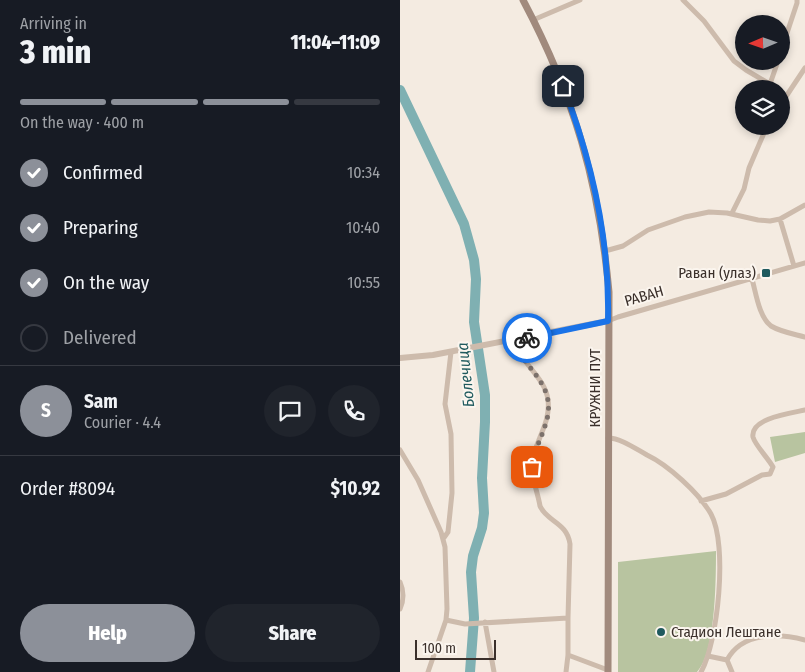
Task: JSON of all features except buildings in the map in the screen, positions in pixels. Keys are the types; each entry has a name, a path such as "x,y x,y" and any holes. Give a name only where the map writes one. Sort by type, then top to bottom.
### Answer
{"main road":[{"name":"КРУЖНИ ПУТ","path":"523,0 556,68 577,125 594,188 605,251 609,292 608,671"}],"street":[{"path":"533,20 580,0"},
{"path":"683,0 704,21 734,61 763,80"},
{"path":"790,26 799,1"},
{"path":"790,92 805,68"},
{"path":"732,213 744,189 749,168 763,135"},
{"path":"605,251 620,247 648,230 675,219 703,213 732,213 764,221 780,218 805,205"},
{"path":"780,218 794,266"},
{"name":"РАВАН","path":"400,358 452,352 608,321 618,316 805,263"},
{"path":"752,279 761,309 769,323 779,329 805,337"},
{"path":"515,340 517,348 546,391 548,402 548,418 534,456 532,471 541,509 563,527 569,539 571,553 566,672"},
{"path":"444,539 448,532 452,493 451,442 445,404 452,352"},
{"path":"702,500 726,494 762,474 770,474 773,467 755,440 755,427 766,420 805,410"},
{"path":"608,438 617,440 662,462 702,500 712,515 719,550 718,592 708,656 701,672"},
{"path":"400,450 418,480 444,539 447,564 448,609 428,672"},
{"path":"400,582 403,595 400,609"},
{"path":"446,620 477,623 568,618"},
{"path":"485,622 494,672"},
{"path":"727,660 741,645 763,635 805,640"},
{"path":"568,655 608,671"},
{"path":"708,656 727,660"},
{"path":"727,660 732,672"}],"green space":[{"path":"805,432 805,453 775,462 770,437"},
{"path":"716,551 714,614 708,649 697,672 618,672 618,562"}],"waterway":[{"name":"Болечица","path":"400,90 464,224 474,260 476,279 474,322 485,395 485,422 482,478 484,513 471,572 474,618 470,672"}],"way so far":[{"path":"527,338 515,340 516,347 544,386 548,402 548,418 534,456 532,467"}],"place":[{"name":"Раван (улаз)","path":"766,273"},
{"name":"Стадион Лештане","path":"661,632"}],"route":[{"path":"527,338 608,321 609,292 599,208 577,125 563,86"}]}
